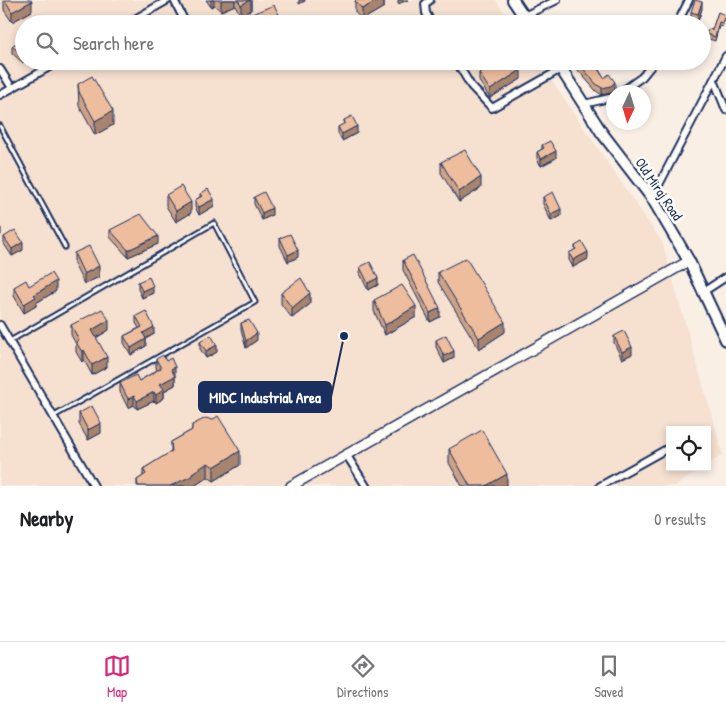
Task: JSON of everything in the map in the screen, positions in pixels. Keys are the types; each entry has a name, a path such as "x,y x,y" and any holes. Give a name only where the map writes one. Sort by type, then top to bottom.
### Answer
{"main road":[{"path":"512,0 523,15"},
{"name":"Old Miraj Road","path":"561,70 602,132 652,198 689,261 726,340"},
{"path":"292,486 689,261"}],"street":[{"path":"142,15 168,0"},
{"path":"174,0 182,15"},
{"path":"427,15 425,4 430,0"},
{"path":"534,15 556,0"},
{"path":"682,15 689,0"},
{"path":"652,198 726,56"},
{"path":"0,69 12,88"},
{"path":"0,95 44,70"},
{"path":"462,70 472,86 492,108 550,70"},
{"path":"631,85 647,70"},
{"path":"714,80 726,110"},
{"path":"584,104 606,99"},
{"path":"703,292 726,277"},
{"path":"0,325 94,486"},
{"path":"600,486 666,449"},
{"path":"346,454 366,486"}],"lane":[{"path":"0,126 65,247"},
{"path":"9,341 214,223 256,302 54,417"}],"shaded area":[{"path":"0,0 496,0 506,15 15,15 15,70 544,70 662,242 723,455 711,462 711,426 666,426 666,471 698,471 676,486 0,486"}],"building":[{"path":"5,0 31,0 32,1 12,12"},
{"path":"238,0 250,0 241,5"},
{"path":"378,0 362,9 355,1"},
{"path":"695,0 702,2 698,14 691,12"},
{"path":"274,5 279,15 252,15"},
{"path":"718,12 725,15 722,23 719,22 715,37 711,36"},
{"path":"483,70 521,70 490,90 479,73"},
{"path":"584,70 599,70 604,78 609,74 615,82 602,88 596,84"},
{"path":"92,76 113,111 95,121 79,92 78,84"},
{"path":"352,116 357,126 342,134 338,127 345,123 344,120"},
{"path":"550,141 556,151 541,159 537,152 544,148 542,145"},
{"path":"465,150 481,177 459,192 441,162"},
{"path":"181,186 191,202 176,211 166,195"},
{"path":"208,189 214,199 199,207 195,200"},
{"path":"264,192 272,208 262,213 254,197"},
{"path":"553,192 561,209 551,214 543,197"},
{"path":"141,214 158,236 128,250 110,230"},
{"path":"15,230 23,242 12,249 4,237"},
{"path":"290,234 298,250 288,255 280,238"},
{"path":"582,242 588,252 573,260 569,253"},
{"path":"89,246 99,266 84,274 74,253"},
{"path":"413,255 440,308 430,313 403,260"},
{"path":"466,258 505,322 479,338 438,272"},
{"path":"370,262 378,278 368,283 360,267"},
{"path":"51,273 56,281 24,304 14,287 26,280 29,286"},
{"path":"149,277 153,286 142,291 138,282"},
{"path":"301,278 310,293 292,308 281,293"},
{"path":"402,285 416,306 385,325 374,300"},
{"path":"102,309 109,320 92,330 107,357 92,365 84,350 82,352 76,342 79,340 71,325"},
{"path":"146,311 154,327 143,333 146,339 131,348 124,336 142,327 136,316"},
{"path":"249,320 257,333 246,341 241,323"},
{"path":"624,331 632,347 622,352 614,336"},
{"path":"211,335 217,345 206,351 200,342"},
{"path":"446,335 454,351 444,356 436,340"},
{"path":"163,355 166,361 171,358 175,367 171,369 175,376 160,384 164,389 156,395 154,392 137,401 134,396 128,399 120,383 136,375 139,381 161,368 156,359"},
{"path":"92,406 101,423 88,430 79,413"},
{"path":"218,416 240,451 214,467 208,463 192,473 192,476 170,486 138,486 137,480 146,474 143,469 172,451 171,442 192,430 192,425 206,418 212,420"},
{"path":"482,430 507,474 486,486 470,486 449,449"}],"place":[{"name":"MIDC Industrial Area","path":"344,336"}]}
